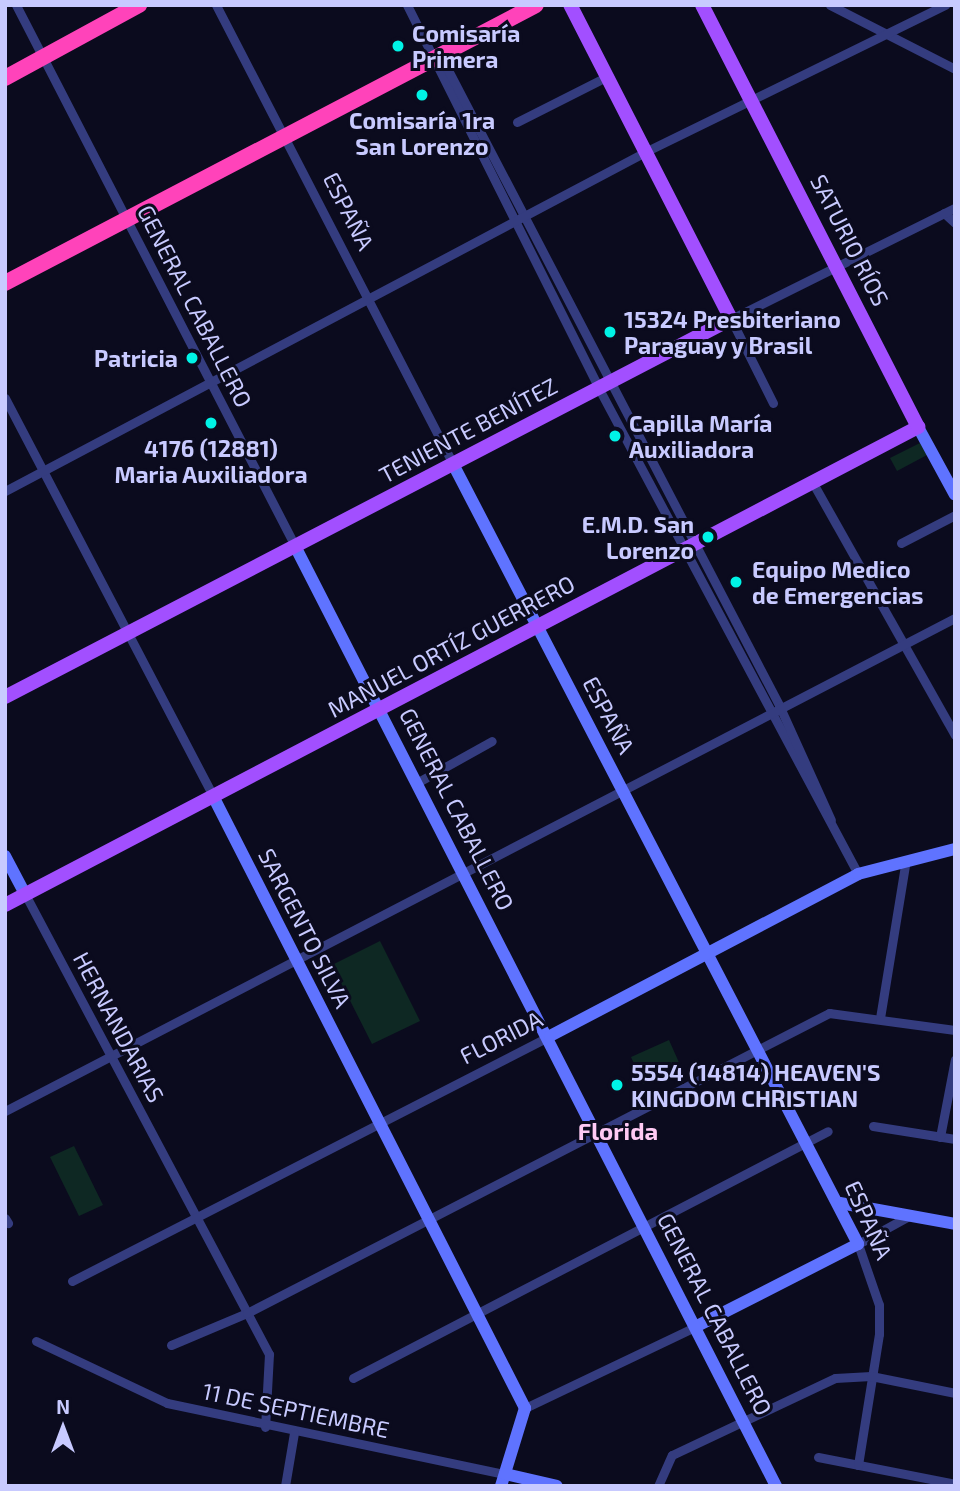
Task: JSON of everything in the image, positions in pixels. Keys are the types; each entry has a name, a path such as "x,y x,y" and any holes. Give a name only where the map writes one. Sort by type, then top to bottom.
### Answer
{"highway":[{"path":"5,78 139,5"},
{"path":"5,283 536,5"}],"main road":[{"path":"570,5 649,150 731,319"},
{"name":"SATURIO RÍOS","path":"702,5 753,99 918,427"},
{"name":"TENIENTE BENÍTEZ","path":"5,697 296,548 731,319"},
{"name":"MANUEL ORTÍZ GUERRERO","path":"5,905 214,798 538,625 814,485 918,427"}],"street":[{"name":"GENERAL CABALLERO","path":"16,5 210,384 383,706 465,873 746,1418 776,1486"},
{"name":"ESPAÑA","path":"216,5 840,1203 858,1244 879,1305 858,1465"},
{"path":"407,5 435,59 436,74 513,222 604,384 690,549 801,773 831,820"},
{"path":"830,5 955,69"},
{"path":"5,492 649,150 945,5"},
{"path":"435,59 447,68 524,216 604,384"},
{"path":"517,122 608,76"},
{"name":"TENIENTE BENÍTEZ","path":"731,319 955,208"},
{"path":"944,213 955,223"},
{"path":"731,319 773,404"},
{"name":"SARGENTO SILVA","path":"5,398 132,632 214,798 432,1219 525,1408"},
{"name":"SATURIO RÍOS","path":"918,427 951,478 955,495"},
{"path":"814,485 901,644 955,735"},
{"path":"901,543 955,515"},
{"path":"690,549 779,705 858,874"},
{"path":"5,1111 465,873 779,705 955,618"},
{"path":"420,781 492,741"},
{"path":"801,773 811,769"},
{"name":"FLORIDA","path":"72,1280 550,1036 858,874 955,849"},
{"name":"HERNANDARIAS","path":"5,856 272,1364 265,1427"},
{"path":"880,1018 906,860"},
{"path":"171,1345 247,1313 829,1013 955,1030"},
{"path":"940,1137 955,1059"},
{"path":"873,1126 955,1139"},
{"path":"353,1378 828,1131"},
{"path":"840,1203 955,1224"},
{"path":"503,1480 525,1408 697,1326 909,1216"},
{"name":"11 DE SEPTIEMBRE","path":"36,1341 167,1403 503,1480 557,1486"},
{"path":"658,1486 672,1455 835,1378 871,1376 955,1393"},
{"path":"285,1486 294,1433"},
{"path":"818,1458 955,1484"}],"green space":[{"path":"920,443 927,455 897,471 890,458"},
{"path":"380,941 420,1021 372,1044 332,965"},
{"path":"669,1040 681,1067 643,1084 631,1057"},
{"path":"74,1146 103,1205 79,1216 50,1157"}],"place":[{"name":"Comisaría Primera","path":"398,46"},
{"name":"Comisaría 1ra San Lorenzo","path":"422,95"},
{"name":"15324 Presbiteriano Paraguay y Brasil","path":"610,332"},
{"name":"Patricia","path":"192,358"},
{"name":"4176 (12881) Maria Auxiliadora","path":"211,423"},
{"name":"Capilla María Auxiliadora","path":"615,436"},
{"name":"E.M.D. San Lorenzo","path":"708,537"},
{"name":"Equipo Medico de Emergencias","path":"736,582"},
{"name":"5554 (14814) HEAVEN'S KINGDOM CHRISTIAN","path":"617,1085"}],"district":[{"name":"Florida","path":"618,1131"}]}
